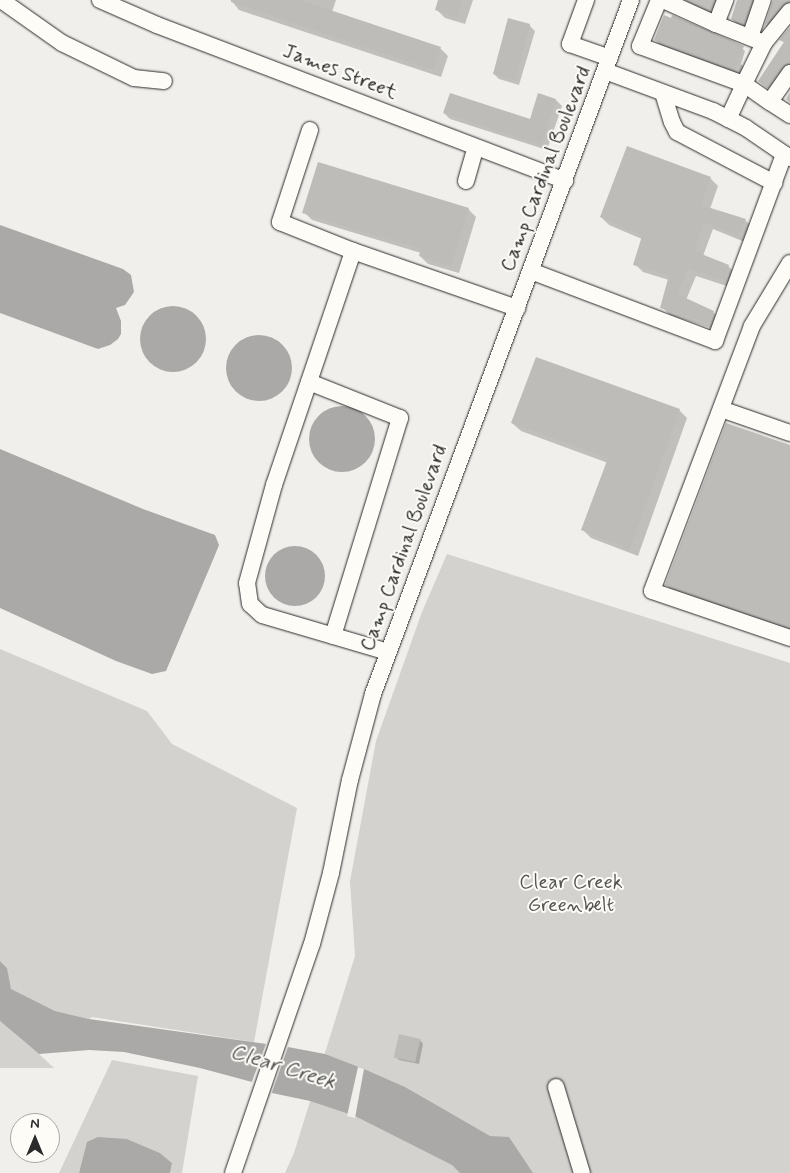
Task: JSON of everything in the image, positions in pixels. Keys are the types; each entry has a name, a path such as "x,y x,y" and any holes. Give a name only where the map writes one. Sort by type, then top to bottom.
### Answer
{"street":[{"path":"1,0 62,43 134,78 164,81"},
{"name":"James Street","path":"100,0 120,4 565,181"},
{"path":"531,271 715,342 774,183 787,156 746,128 663,93 570,44 586,0"},
{"name":"Camp Cardinal Boulevard","path":"233,1173 249,1122 298,989 331,873 350,780 373,694 631,0"},
{"path":"659,0 640,46 744,84 790,115"},
{"path":"663,0 757,40"},
{"path":"716,24 725,0"},
{"path":"728,119 744,84 757,40 763,0"},
{"path":"757,40 790,11"},
{"path":"770,102 790,74"},
{"path":"663,93 677,132 774,183"},
{"path":"310,130 280,222 353,251 517,308"},
{"path":"466,181 476,147"},
{"path":"353,251 274,485 247,583 250,604 262,615 388,652"},
{"path":"790,263 752,326 652,591 790,638"},
{"path":"309,382 400,418 333,636"},
{"path":"721,408 790,433"},
{"path":"556,1088 582,1173"}],"green space":[{"name":"Clear Creek Greenbelt","path":"447,554 790,663 790,1173 285,1173 294,1153 355,956 350,881 376,741 422,612"},
{"path":"0,649 147,711 172,744 297,808 254,1042 92,1017 89,1019 55,1011 10,989 7,968 0,961"},
{"path":"0,1021 39,1054 54,1068 0,1068"},
{"path":"112,1060 198,1076 182,1173 170,1173 172,1163 160,1153 127,1139 80,1169 79,1173 59,1173"}],"water":[{"path":"0,225 123,269 131,275 134,292 125,305 116,308 121,321 121,334 118,339 110,345 98,349 0,313"},
{"path":"167,306 179,306 191,311 201,321 206,333 204,352 191,367 179,372 167,372 155,367 145,357 140,345 140,333 145,321 155,311"},
{"path":"259,335 272,337 287,350 290,355 292,368 290,381 277,396 272,399 259,401 246,399 231,386 228,381 226,368 228,355 241,340 246,337"},
{"path":"342,406 355,408 370,421 373,426 375,439 373,452 360,467 355,470 342,472 329,470 314,457 311,452 309,439 311,426 324,411 329,408"},
{"path":"0,449 143,509 215,535 219,545 166,671 152,674 116,661 0,608"},
{"path":"295,546 307,548 320,559 325,576 323,588 312,601 295,606 283,604 270,593 265,576 267,564 278,551"},
{"name":"Clear Creek","path":"0,961 7,968 11,989 55,1011 89,1019 288,1047 325,1054 364,1069 405,1087 490,1136 509,1137 533,1173 460,1173 452,1165 355,1116 310,1101 272,1093 252,1082 200,1068 124,1052 89,1050 39,1054 0,1021"},
{"path":"98,1137 127,1139 160,1153 172,1163 170,1173 79,1173 87,1142"}],"pier":[{"path":"267,1041 289,1044 271,1095 251,1084"},
{"path":"358,1067 364,1069 355,1118 347,1116"}],"building":[{"path":"231,0 300,0 441,47 433,70 231,2"},
{"path":"438,0 463,0 457,17 435,10"},
{"path":"737,0 752,0 744,24 731,19"},
{"path":"773,0 790,1 782,5 764,27"},
{"path":"664,15 671,18 672,15 744,46 734,70 654,40"},
{"path":"508,18 530,24 515,80 493,74"},
{"path":"790,27 790,63 782,67 767,88 758,81 784,42 779,40"},
{"path":"450,93 530,119 538,93 556,99 541,145 443,113"},
{"path":"627,146 711,177 701,205 746,219 738,236 704,222 694,251 729,265 725,281 688,268 677,294 714,311 708,323 660,308 669,275 633,265 642,236 600,217"},
{"path":"318,162 469,208 451,266 419,256 421,249 302,213"},
{"path":"536,357 680,409 630,549 581,530 608,458 511,423"},
{"path":"726,423 790,445 790,627 665,585"},
{"path":"399,1034 420,1039 415,1062 394,1057"}]}
